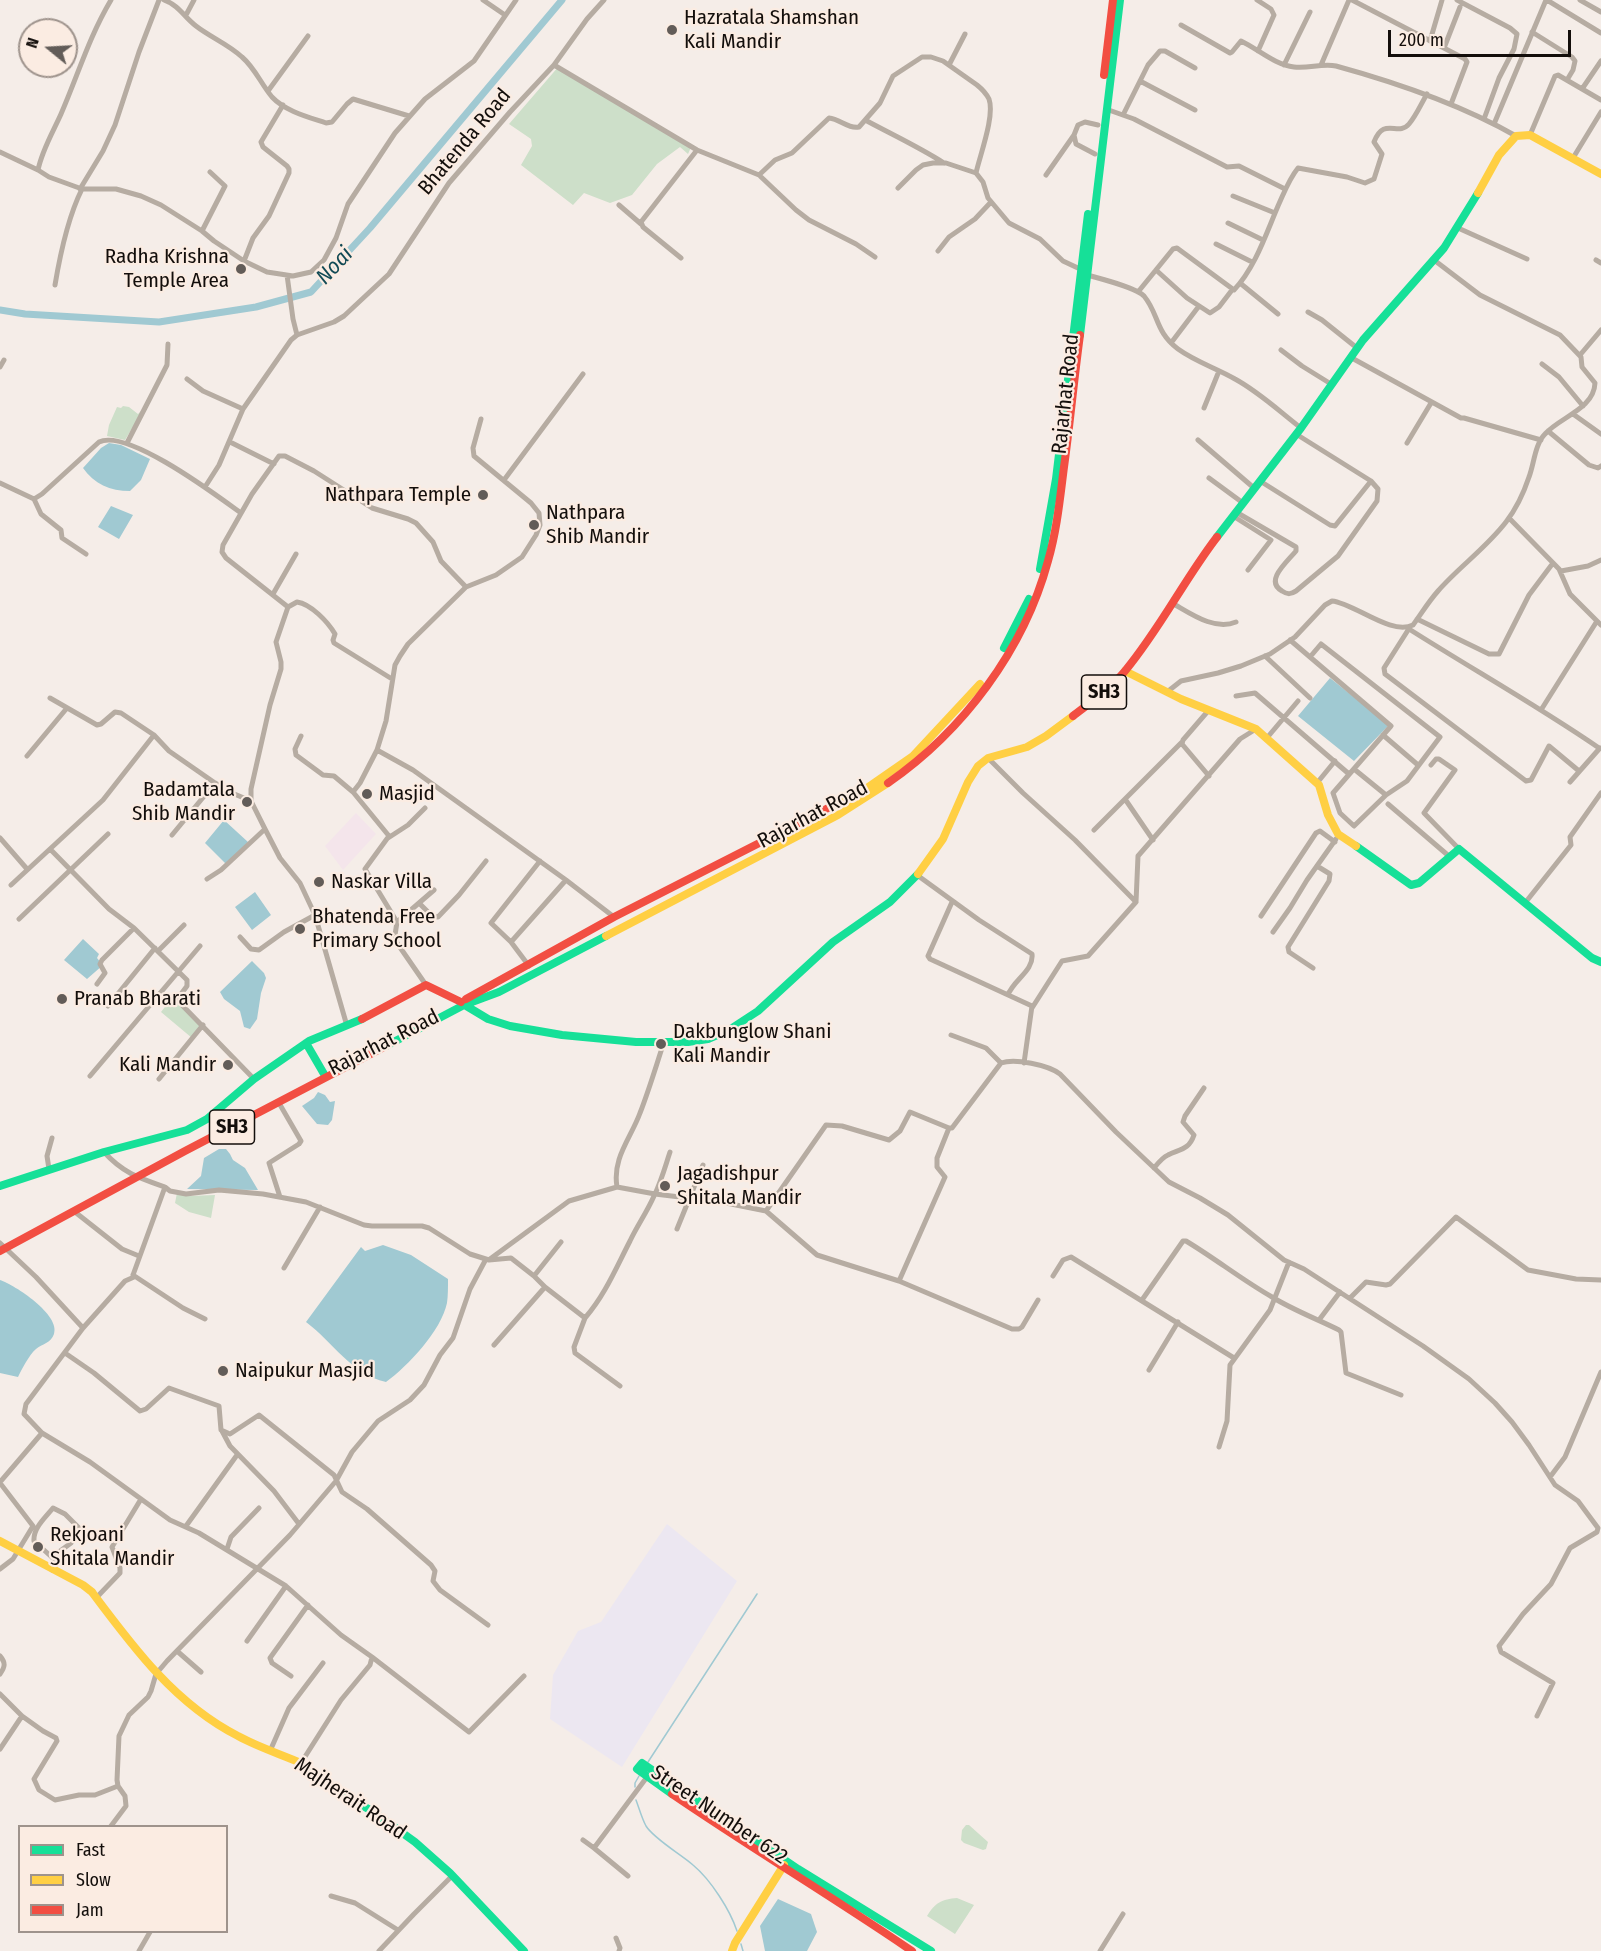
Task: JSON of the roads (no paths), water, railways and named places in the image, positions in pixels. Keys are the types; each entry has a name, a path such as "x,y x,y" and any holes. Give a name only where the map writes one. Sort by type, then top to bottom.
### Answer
{"main road":[{"name":"Rajarhat Road","path":"1,1246 75,1212 134,1176 279,1103 463,1004 614,917 864,790 913,756 979,685 1018,623 1040,570 1058,473 1113,0"},
{"path":"463,1004 499,992 868,798 923,756 963,716 1010,649 1035,601 1047,564 1059,503 1082,272 1120,0"},
{"path":"1516,136 1530,135 1601,174"},
{"name":"SH3","path":"988,758 1027,747 1046,736 1094,700 1125,671 1146,644 1199,560 1298,431 1350,357 1376,323 1434,260 1458,228 1499,155 1516,136"},
{"path":"1125,671 1208,711 1256,729 1319,785 1337,839 1411,885 1419,883 1459,849 1592,958 1601,962"},
{"path":"0,1186 104,1152 187,1130 207,1119 254,1079 306,1043 371,1016 426,985 502,1024 539,1032 590,1039 688,1042 708,1039 729,1030 769,1002 833,942 890,902 917,875 943,839 973,773 988,758"},
{"name":"Rajarhat Road","path":"1,1246 324,1074 463,1004"},
{"path":"306,1043 324,1074"},
{"path":"0,1541 83,1586 97,1597"},
{"name":"Majherait Road","path":"97,1597 133,1648 156,1674 207,1717 237,1736 301,1763 406,1836 452,1876 524,1951"},
{"name":"Street Number 622","path":"912,1951 785,1865 698,1800 641,1763 637,1770 692,1808 785,1865 897,1928 931,1951"},
{"path":"692,1808 698,1800"},
{"path":"732,1951 785,1865"}],"street":[{"path":"38,170 92,35 111,0"},
{"path":"55,285 58,265 81,189 104,151 115,125 159,0"},
{"path":"164,0 174,4 198,28 242,57 255,70 274,99 283,105 326,123 332,122 353,99 409,116"},
{"path":"186,15 194,0"},
{"path":"483,0 505,15"},
{"path":"0,152 49,177 81,189 116,189 141,196 161,205 244,261 267,272 287,275 311,272 324,260 336,238 348,204 361,183 409,116 425,99 474,61 516,0"},
{"name":"Bhatenda Road","path":"297,335 334,322 344,316 389,274 448,183 554,65 587,19 604,0"},
{"path":"1257,0 1271,9 1274,15 1258,51"},
{"path":"1321,65 1350,0 1465,59 1467,62 1450,104"},
{"path":"1430,41 1442,0"},
{"path":"1457,0 1517,34 1514,48 1499,78 1484,119"},
{"path":"1494,123 1546,0 1601,33"},
{"path":"1580,0 1589,2 1601,12"},
{"path":"1444,48 1460,7"},
{"path":"1284,65 1310,12"},
{"path":"1181,25 1230,53 1240,41 1284,65 1304,68 1321,65 1333,66 1427,94 1494,123 1516,136"},
{"path":"1532,32 1575,61 1567,80"},
{"path":"949,65 965,34"},
{"path":"268,91 308,36"},
{"path":"1123,115 1148,65 1160,51 1165,51 1196,68"},
{"path":"759,175 775,160 792,153 829,118 834,118 854,128 859,127 867,121 884,98 893,76 915,60 926,56 949,65 982,89 989,100 989,119 976,173"},
{"path":"1582,89 1601,61"},
{"path":"554,65 698,150 759,175 796,210 816,224 856,244 875,258"},
{"path":"1530,135 1555,76 1558,75 1601,100"},
{"path":"1140,81 1194,110"},
{"path":"1156,270 1207,312 1214,312 1240,283 1295,171 1302,167 1365,183 1374,178 1382,159 1382,154 1374,142 1379,132 1383,128 1402,128 1409,125 1427,94"},
{"path":"244,261 253,238 269,216 289,173 287,166 263,147 261,142 283,105"},
{"path":"1106,109 1123,115 1227,167 1239,166 1286,189"},
{"path":"1573,158 1601,112"},
{"path":"867,121 916,145 946,164"},
{"path":"1046,175 1074,135 1077,125 1085,123 1098,125"},
{"path":"1074,135 1076,144 1095,154"},
{"path":"641,224 698,150"},
{"path":"898,188 916,170 923,165 933,163 946,164 976,173 983,182 991,202 1013,227 1040,239 1063,261 1082,272 1138,292 1145,298 1162,334 1171,343 1197,361 1251,389 1298,431 1378,489 1377,501 1344,547 1325,568 1291,594 1275,587 1274,582 1276,576 1296,551 1296,547 1235,514"},
{"path":"202,231 225,188 225,184 210,172"},
{"path":"1233,196 1275,213"},
{"path":"938,251 949,237 975,219 991,202"},
{"path":"619,205 681,258"},
{"path":"1228,223 1263,240"},
{"path":"1458,228 1527,259"},
{"path":"1216,244 1252,262"},
{"path":"1138,292 1173,249 1177,248 1232,290"},
{"path":"1434,260 1480,295 1560,335 1580,355 1582,368 1595,383 1595,387 1583,406 1548,431 1541,440 1528,479 1509,518 1437,592 1384,668 1385,674 1526,782 1531,780 1549,746 1579,771"},
{"path":"206,487 230,442 243,409 291,340 297,335 292,319 287,275"},
{"path":"1240,283 1278,314"},
{"path":"1171,343 1199,306"},
{"path":"1308,312 1322,320 1357,348"},
{"path":"1580,355 1601,330"},
{"path":"127,443 167,365 168,344"},
{"path":"1281,350 1331,384"},
{"path":"1350,357 1461,418 1541,440"},
{"path":"0,368 4,360"},
{"path":"1542,364 1558,377 1583,406"},
{"path":"1204,408 1219,371"},
{"path":"504,480 583,374"},
{"path":"187,379 203,391 243,409"},
{"path":"1407,443 1431,403"},
{"path":"1573,414 1601,434"},
{"path":"352,792 360,783 377,750 386,721 395,665 408,644 466,587 496,575 518,560 536,535 540,525 539,513 531,503 473,454 482,419"},
{"path":"1548,431 1589,465 1598,468 1601,466"},
{"path":"34,499 99,442 106,439 127,443 167,463 206,487 241,513"},
{"path":"1198,440 1254,488"},
{"path":"230,442 274,465"},
{"path":"288,607 226,558 222,552 226,540 252,494 279,456 287,456 314,471 372,508 413,520 433,542 441,561 466,587"},
{"path":"1209,478 1243,503"},
{"path":"1260,481 1335,526 1371,482"},
{"path":"0,483 34,499 41,514 62,530 62,538 86,554"},
{"path":"1235,514 1271,540 1248,570"},
{"path":"1509,518 1561,572 1570,594 1599,623 1541,710"},
{"path":"273,594 296,554"},
{"path":"1561,572 1588,566 1601,560"},
{"path":"1417,619 1489,654 1499,654 1529,595 1553,563"},
{"path":"1167,692 1181,681 1218,673 1265,656 1290,640 1325,605 1332,601 1389,624 1410,628 1478,673 1600,747 1570,782"},
{"path":"347,1026 315,915 300,883 280,858 251,801 251,789 280,669 281,662 276,642 288,607 297,602 308,606 331,628 335,634 334,643 392,679"},
{"path":"1172,603 1215,624 1227,626 1236,622"},
{"path":"1290,640 1391,726 1333,793 1340,813 1354,826 1386,795 1407,781 1440,737 1321,644 1310,657"},
{"path":"1265,656 1310,698"},
{"path":"1236,696 1255,693 1349,774"},
{"path":"50,698 99,725 114,712 121,712 154,735 169,751 215,783 232,794 251,801"},
{"path":"1266,739 1299,701"},
{"path":"27,756 68,708"},
{"path":"1094,830 1182,742 1208,711"},
{"path":"1024,1063 1032,1008 1062,961 1088,956 1136,902 1138,856 1240,739 1256,729"},
{"path":"11,885 103,800 154,735"},
{"path":"1383,735 1418,765"},
{"path":"301,736 296,755 322,775 333,775 352,792 388,834 388,838"},
{"path":"1182,742 1209,776"},
{"path":"377,750 413,770 614,917"},
{"path":"988,758 1075,840 1136,902"},
{"path":"1431,765 1439,759 1455,770 1424,813 1459,849"},
{"path":"1317,783 1335,761"},
{"path":"1354,768 1386,795"},
{"path":"172,835 215,783"},
{"path":"1525,903 1571,845 1570,837 1601,793"},
{"path":"1125,799 1153,840"},
{"path":"1388,804 1450,857"},
{"path":"397,922 365,869 388,838 408,825 425,808"},
{"path":"207,879 221,870 265,829"},
{"path":"1261,916 1316,833 1320,831 1337,839 1272,932"},
{"path":"19,919 108,834"},
{"path":"0,838 27,869"},
{"path":"51,850 109,909 134,928 179,971 188,983 178,1000 254,1079"},
{"path":"419,903 432,916 438,917 486,861"},
{"path":"534,973 511,942 491,923 540,861"},
{"path":"1313,968 1289,952 1287,947 1329,881 1329,874 1317,866"},
{"path":"917,875 952,902 1032,954 1031,964 1010,988 1008,995"},
{"path":"511,942 566,880"},
{"path":"426,985 397,943 395,934 397,922 434,890"},
{"path":"952,902 928,953 929,957 1031,1005 1032,1008"},
{"path":"240,937 251,949 259,950 284,932 315,915"},
{"path":"108,1006 156,949 184,925"},
{"path":"97,984 105,973 100,964 102,960 134,928"},
{"path":"90,1076 200,946"},
{"path":"159,1079 203,1025"},
{"path":"951,1035 986,1048 1001,1063"},
{"path":"617,1186 615,1176 623,1147 641,1111 664,1042"},
{"path":"899,1281 945,1177 937,1167 937,1158 949,1128 952,1128 1001,1063 1024,1063 1050,1068 1060,1074 1116,1132 1173,1185 1200,1198 1235,1220 1289,1263 1304,1269 1350,1298 1469,1379 1512,1422 1555,1485 1578,1501 1598,1528 1597,1532 1570,1548 1551,1584 1523,1614 1499,1646 1501,1652 1553,1683 1537,1716"},
{"path":"1154,1168 1169,1154 1186,1148 1193,1139 1194,1135 1183,1122 1204,1088"},
{"path":"279,1103 301,1141 269,1162 280,1197"},
{"path":"766,1211 826,1125 842,1126 890,1140 900,1131 910,1112 949,1128"},
{"path":"48,1169 46,1156 52,1138"},
{"path":"104,1152 115,1164 134,1176 170,1191 186,1194 219,1190 280,1197 306,1202 364,1225 429,1228 468,1253 487,1259 511,1258 585,1318"},
{"path":"620,1386 575,1353 575,1342 585,1318 596,1306 614,1275 630,1240 656,1194 670,1152"},
{"path":"677,1229 703,1165"},
{"path":"112,1825 126,1806 125,1796 118,1786 118,1736 129,1715 152,1691 156,1674 166,1660 299,1524 336,1481 352,1452 378,1421 410,1400 429,1380 440,1355 453,1338 470,1289 487,1259 569,1201 617,1186 766,1211 817,1255 899,1281 1012,1329 1022,1327 1038,1300"},
{"path":"165,1187 139,1256 134,1277 125,1281 83,1328 24,1410 24,1414 42,1432 90,1462 170,1520 186,1526 227,1549 286,1586 341,1635 469,1732 524,1676"},
{"path":"284,1268 320,1207"},
{"path":"75,1212 123,1249 139,1256"},
{"path":"1350,1298 1364,1283 1390,1284 1456,1217 1528,1270 1576,1279 1601,1280"},
{"path":"1142,1300 1185,1241 1220,1261 1238,1276 1274,1299 1341,1332 1346,1373 1401,1395"},
{"path":"534,1276 561,1242"},
{"path":"1,1246 36,1277 83,1328"},
{"path":"1053,1276 1063,1260 1071,1257 1234,1358"},
{"path":"1219,1447 1227,1421 1229,1371 1234,1358 1269,1312 1289,1263"},
{"path":"133,1275 183,1308 206,1318"},
{"path":"494,1345 544,1287"},
{"path":"1319,1320 1340,1292"},
{"path":"1149,1370 1178,1323"},
{"path":"65,1353 94,1373 140,1411 146,1409 169,1388 219,1406 221,1430 226,1442 274,1491 299,1524"},
{"path":"1550,1477 1565,1457 1601,1372"},
{"path":"221,1430 230,1434 259,1415 334,1475 342,1492 367,1509 431,1565 435,1571 433,1581 440,1590 488,1625"},
{"path":"0,1569 14,1558 33,1526 0,1482 42,1432"},
{"path":"186,1526 237,1455"},
{"path":"97,1597 120,1573 112,1547 141,1499"},
{"path":"51,1570 55,1566 55,1560 34,1541 33,1537 53,1508 79,1528 71,1543 52,1557"},
{"path":"227,1549 231,1537 259,1508"},
{"path":"247,1641 286,1586"},
{"path":"291,1676 272,1663 270,1658 308,1605"},
{"path":"177,1651 201,1672"},
{"path":"0,1656 5,1664 0,1674"},
{"path":"301,1763 341,1700 370,1665 372,1657"},
{"path":"270,1751 289,1708 323,1663"},
{"path":"0,1694 22,1716 56,1738 57,1744 34,1779 39,1790 50,1798 61,1800 79,1795 95,1795 118,1786"},
{"path":"0,1749 22,1716"},
{"path":"594,1848 647,1777"},
{"path":"584,1840 628,1876"},
{"path":"379,1951 452,1876"},
{"path":"332,1896 355,1903 398,1930"},
{"path":"1100,1951 1123,1914"},
{"path":"139,1951 149,1933"},
{"path":"616,1938 619,1951"}],"water":[{"path":"109,443 121,445 150,459 141,480 130,491 116,490 103,485 83,468 101,448"},
{"path":"111,506 133,515 119,539 98,527"},
{"path":"1330,678 1389,725 1354,761 1298,716"},
{"path":"224,820 248,842 226,864 205,843"},
{"path":"255,892 271,915 252,930 235,907"},
{"path":"83,939 99,954 97,958 103,965 87,979 64,960"},
{"path":"252,961 266,978 257,1019 250,1029 244,1027 240,1011 224,999 220,992"},
{"path":"318,1092 325,1095 330,1102 335,1101 332,1120 328,1125 317,1124 302,1106 314,1098"},
{"path":"219,1149 226,1149 233,1160 245,1168 258,1190 187,1189 201,1176 204,1158"},
{"path":"383,1245 411,1255 448,1279 447,1303 438,1325 404,1367 386,1382 352,1365 306,1322 361,1247 365,1251"},
{"path":"0,1280 26,1294 51,1318 54,1326 53,1337 33,1352 18,1377 0,1373"},
{"path":"778,1899 811,1914 817,1932 807,1951 765,1951 760,1926"}],"waterway":[{"name":"Noai","path":"0,310 25,314 159,322 256,307 311,292 370,228 562,0"},
{"path":"648,1762 757,1594"},
{"path":"635,1787 639,1776"},
{"path":"636,1800 646,1826 655,1836 693,1865 713,1887 725,1905 737,1931"},
{"path":"741,1944 743,1951"}],"place":[{"name":"Hazratala Shamshan Kali Mandir","path":"672,30"},
{"name":"Radha Krishna Temple Area","path":"241,269"},
{"name":"Nathpara Temple","path":"483,495"},
{"name":"Nathpara Shib Mandir","path":"534,525"},
{"name":"Masjid","path":"367,794"},
{"name":"Badamtala Shib Mandir","path":"247,802"},
{"name":"Naskar Villa","path":"319,882"},
{"name":"Bhatenda Free Primary School","path":"300,929"},
{"name":"Pranab Bharati","path":"62,999"},
{"name":"Dakbunglow Shani Kali Mandir","path":"661,1044"},
{"name":"Kali Mandir","path":"228,1065"},
{"name":"Jagadishpur Shitala Mandir","path":"665,1186"},
{"name":"Naipukur Masjid","path":"223,1371"},
{"name":"Rekjoani Shitala Mandir","path":"38,1547"}]}
